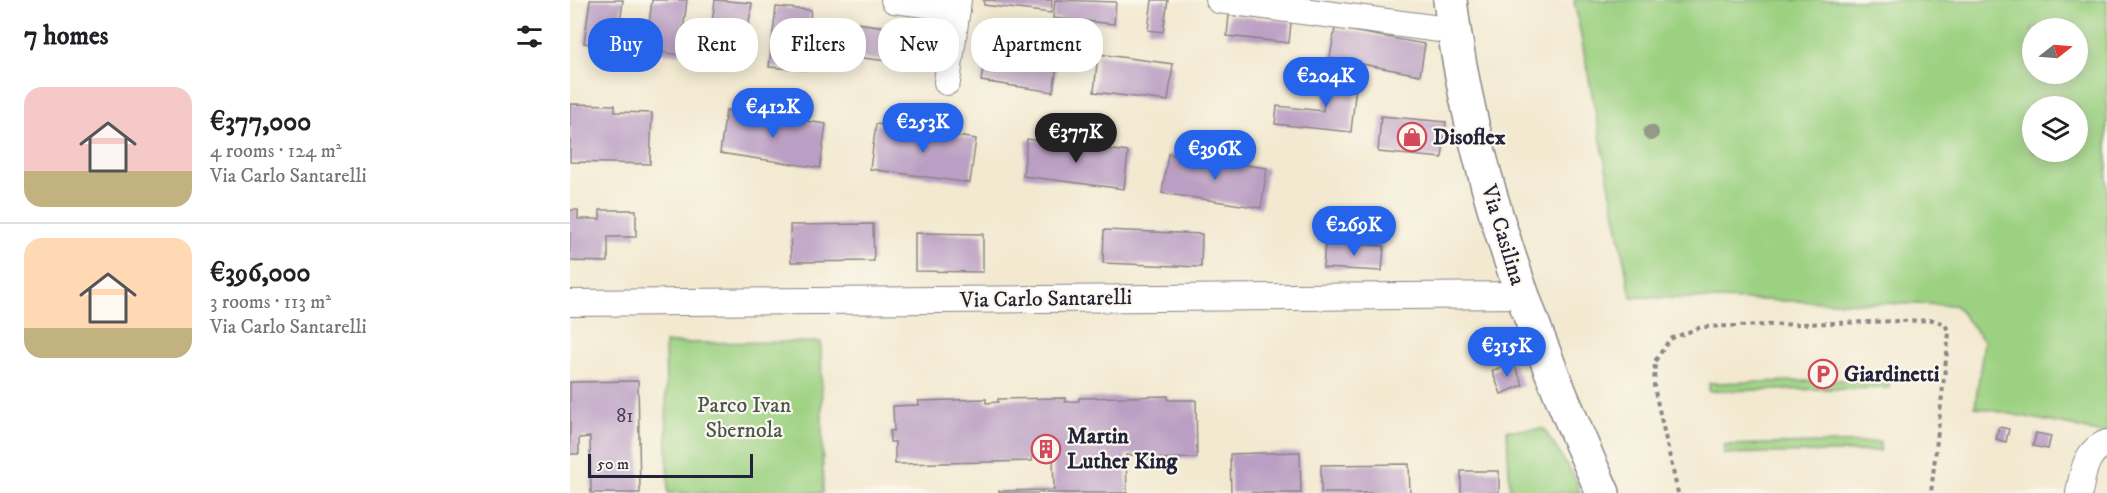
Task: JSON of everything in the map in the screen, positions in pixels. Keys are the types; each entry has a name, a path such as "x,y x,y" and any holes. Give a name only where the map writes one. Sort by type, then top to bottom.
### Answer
{"main road":[{"name":"Via Casilina","path":"1453,15 1475,139 1496,219 1521,294 1603,493"}],"street":[{"path":"894,0 957,4 947,82"},
{"path":"1219,0 1453,15"},
{"name":"Via Carlo Santarelli","path":"570,303 1521,294"},
{"path":"2079,493 2088,459 2098,447 2107,443"}],"path":[{"path":"1678,493 1654,387 1655,361 1670,339 1701,327 1934,320 1945,324 1949,333 1931,493"}],"green space":[{"path":"1574,0 2107,0 2107,436 2077,427 1975,407 1984,341 1955,305 1631,297"},
{"name":"Parco Ivan Sbernola","path":"821,342 823,493 668,493 665,343"},
{"path":"1889,379 1889,388 1709,391 1709,383"},
{"path":"1544,429 1575,478 1580,493 1510,493 1507,430"},
{"path":"1880,442 1880,451 1724,454 1724,445"}],"building":[{"path":"590,0 623,0 621,18 588,18 588,44 584,43"},
{"path":"652,0 687,0 685,18 675,18 675,54 663,52 663,18 650,18"},
{"path":"715,0 752,3 750,18 713,18"},
{"path":"984,0 1052,0 1051,13 984,5"},
{"path":"1055,0 1116,2 1114,24 1103,23 1103,18 1053,18"},
{"path":"1152,0 1168,0 1163,32 1148,30"},
{"path":"776,7 811,10 810,18 775,18"},
{"path":"1229,15 1291,22 1289,43 1227,36"},
{"path":"866,24 878,26 878,60 866,58"},
{"path":"1335,28 1425,44 1420,75 1330,58"},
{"path":"1103,55 1173,64 1168,101 1094,92 1096,72 1103,72"},
{"path":"982,72 1056,72 1053,92 981,81"},
{"path":"1327,74 1357,77 1351,132 1275,124 1277,106 1323,111"},
{"path":"570,104 615,105 615,112 652,113 650,164 570,162"},
{"path":"726,110 826,124 820,168 720,153"},
{"name":"Disoflex","path":"1381,116 1446,122 1442,158 1378,152"},
{"path":"876,124 976,139 970,183 870,169"},
{"path":"1027,139 1128,152 1124,189 1023,176"},
{"path":"1168,154 1267,168 1261,208 1162,193"},
{"path":"570,210 578,210 578,219 600,219 600,210 636,210 636,237 608,237 608,262 570,261"},
{"path":"873,224 874,261 791,262 790,225"},
{"path":"1104,230 1202,234 1201,267 1103,263"},
{"path":"915,233 983,234 983,272 915,271"},
{"path":"1325,243 1384,246 1382,271 1323,268"},
{"path":"1513,362 1523,385 1501,394 1492,371"},
{"path":"638,381 640,493 591,493 590,437 579,438 579,454 570,454 570,382"},
{"name":"Martin Luther King","path":"1168,396 1168,400 1196,400 1197,458 1147,459 1147,455 1126,455 1127,493 999,493 999,491 1054,490 1053,456 1032,457 1032,461 895,464 895,442 890,442 890,431 894,431 893,406 919,405 918,401 986,399 986,403 998,402 998,399 1066,398 1065,402 1079,401 1079,398"},
{"path":"1999,427 2009,429 2006,442 1996,439"},
{"path":"2036,433 2051,436 2048,449 2033,446"},
{"path":"1300,452 1301,493 1231,493 1230,454"},
{"path":"1409,464 1410,493 1321,493 1321,465"},
{"path":"1461,471 1499,471 1499,493 1461,493"}],"place":[{"name":"Disoflex","path":"1412,137"},
{"name":"Giardinetti","path":"1823,374"},
{"name":"Martin Luther King","path":"1046,449"}]}
